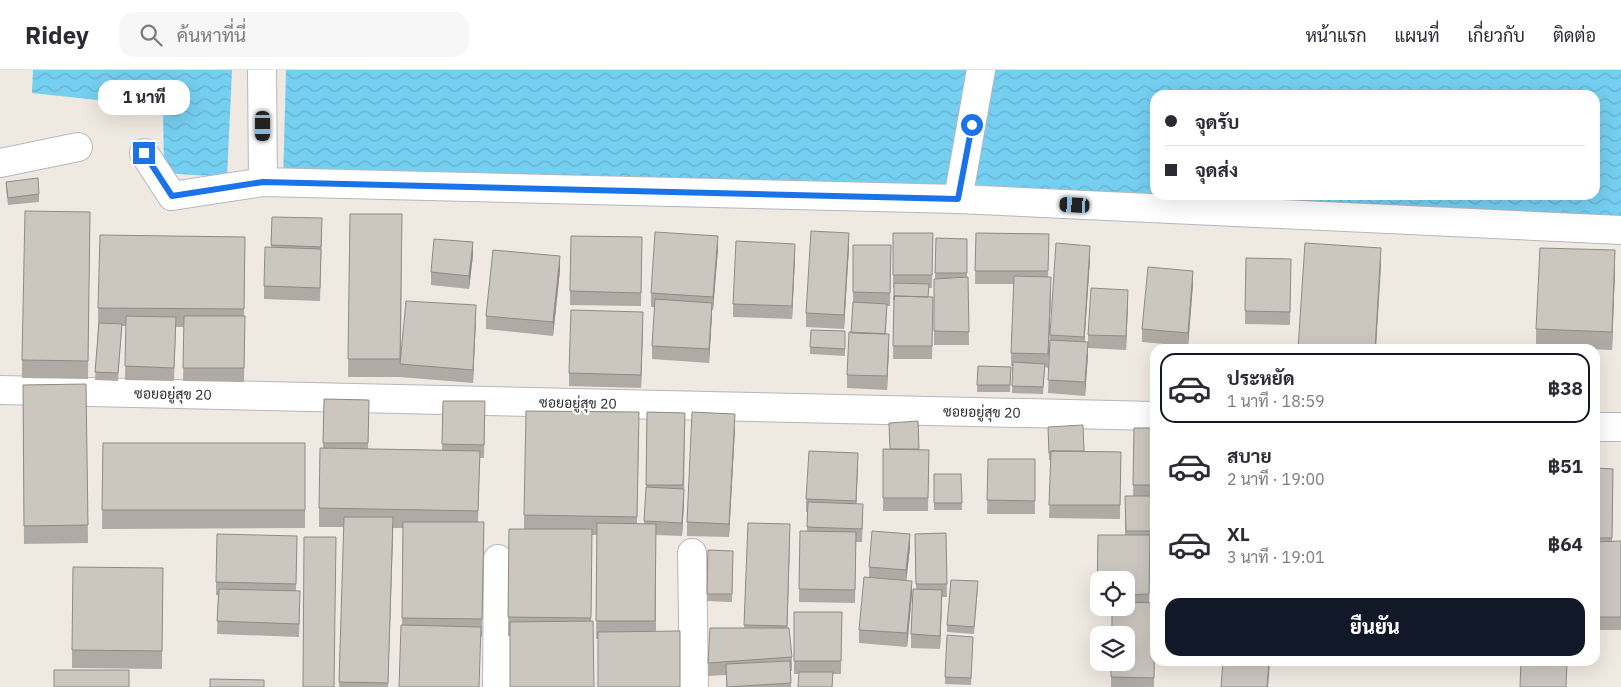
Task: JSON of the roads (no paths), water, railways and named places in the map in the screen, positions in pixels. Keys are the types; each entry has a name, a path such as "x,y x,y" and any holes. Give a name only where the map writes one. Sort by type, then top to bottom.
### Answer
{"street":[{"path":"262,70 263,182"},
{"path":"958,199 982,70"},
{"path":"0,163 78,148"},
{"path":"144,153 172,196 263,182 958,199 1621,230"},
{"name":"ซอยอยู่สุข 20","path":"0,390 1150,416"},
{"path":"1600,427 1621,427"},
{"path":"692,553 694,687"},
{"path":"497,687 498,559"}],"water":[{"path":"33,70 232,70 227,177 164,173 163,107 32,93"},
{"path":"286,70 1621,70 1621,217 283,183"}]}
